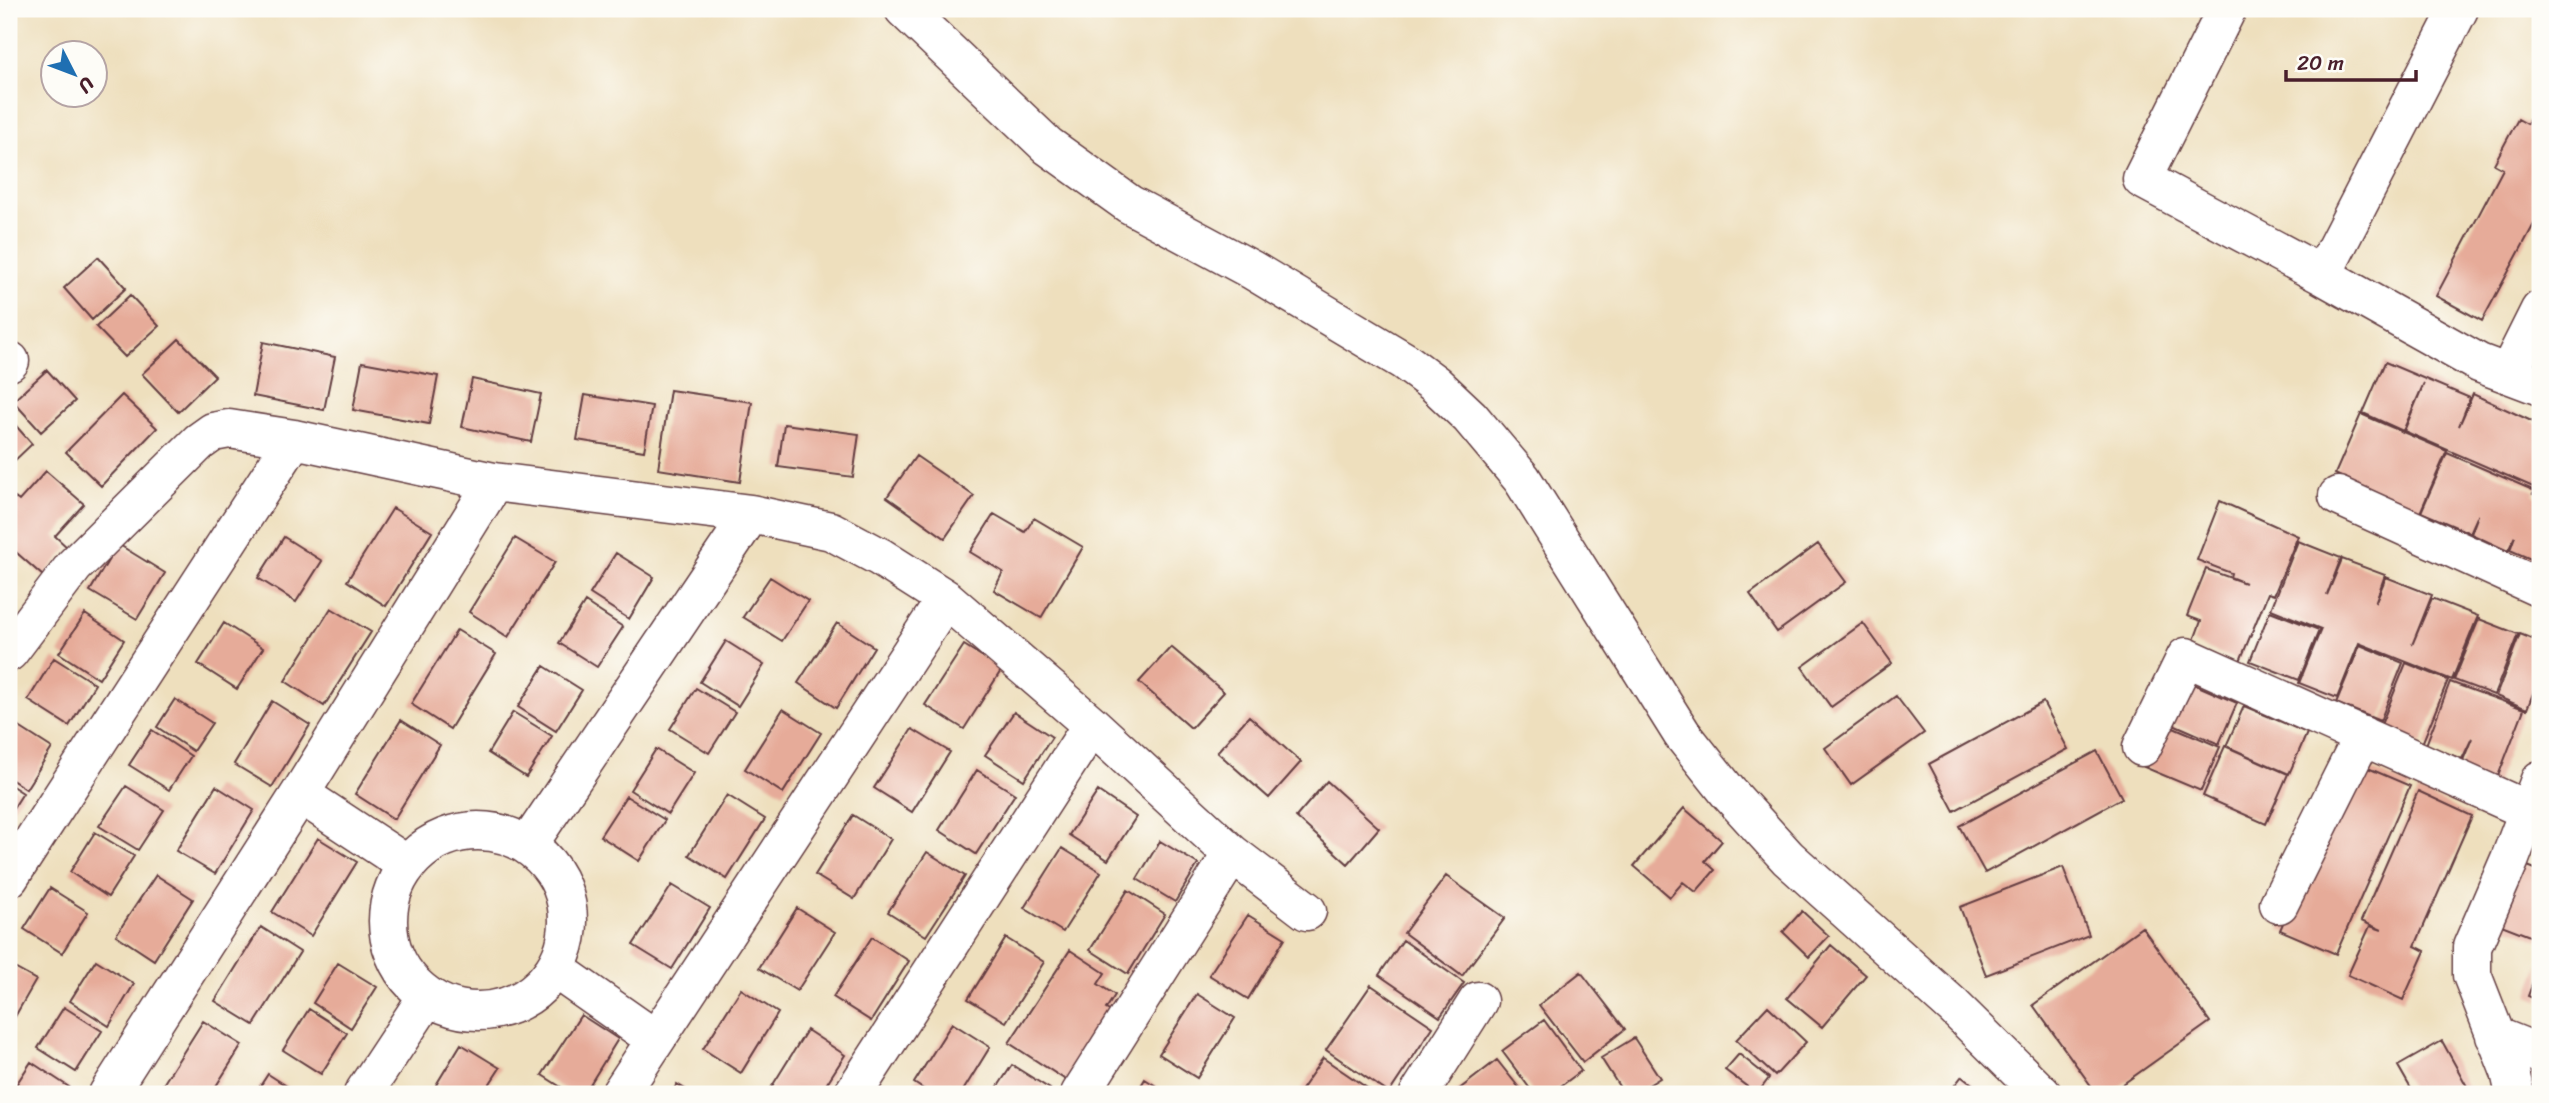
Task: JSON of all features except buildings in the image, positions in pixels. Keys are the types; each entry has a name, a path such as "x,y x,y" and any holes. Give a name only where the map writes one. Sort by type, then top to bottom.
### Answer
{"street":[{"path":"904,9 1048,146 1129,204 1252,270 1404,361 1435,384 1469,417 1522,479 1682,734 1728,792 1788,858 1953,1006 2042,1094"},
{"path":"2227,9 2142,179 2479,363 2524,380 2540,310"},
{"path":"2322,275 2459,9"},
{"path":"9,652 74,566 199,442 213,432 229,429 294,439 494,482 751,514 831,531 880,557 946,599 1092,725 1232,854 1307,911"},
{"path":"9,878 294,439"},
{"path":"108,1094 300,794 494,482"},
{"path":"2338,496 2540,587"},
{"path":"528,845 751,514"},
{"path":"620,1094 946,599"},
{"path":"2142,747 2186,657 2363,736 2536,802 2472,947 2472,975 2510,1072 2515,1094"},
{"path":"853,1094 1092,725"},
{"path":"2279,904 2363,736"},
{"path":"300,794 406,864"},
{"path":"476,831 503,834 528,845 554,870 567,903 568,939 555,969 528,997 495,1011 460,1011 426,997 408,981 396,961 388,937 388,912 393,889 406,864 425,848 449,835 476,831"},
{"path":"1080,1094 1232,854"},
{"path":"555,969 655,1039"},
{"path":"363,1094 426,997"},
{"path":"1419,1094 1478,1001"},
{"path":"2495,1036 2540,1054"}]}
